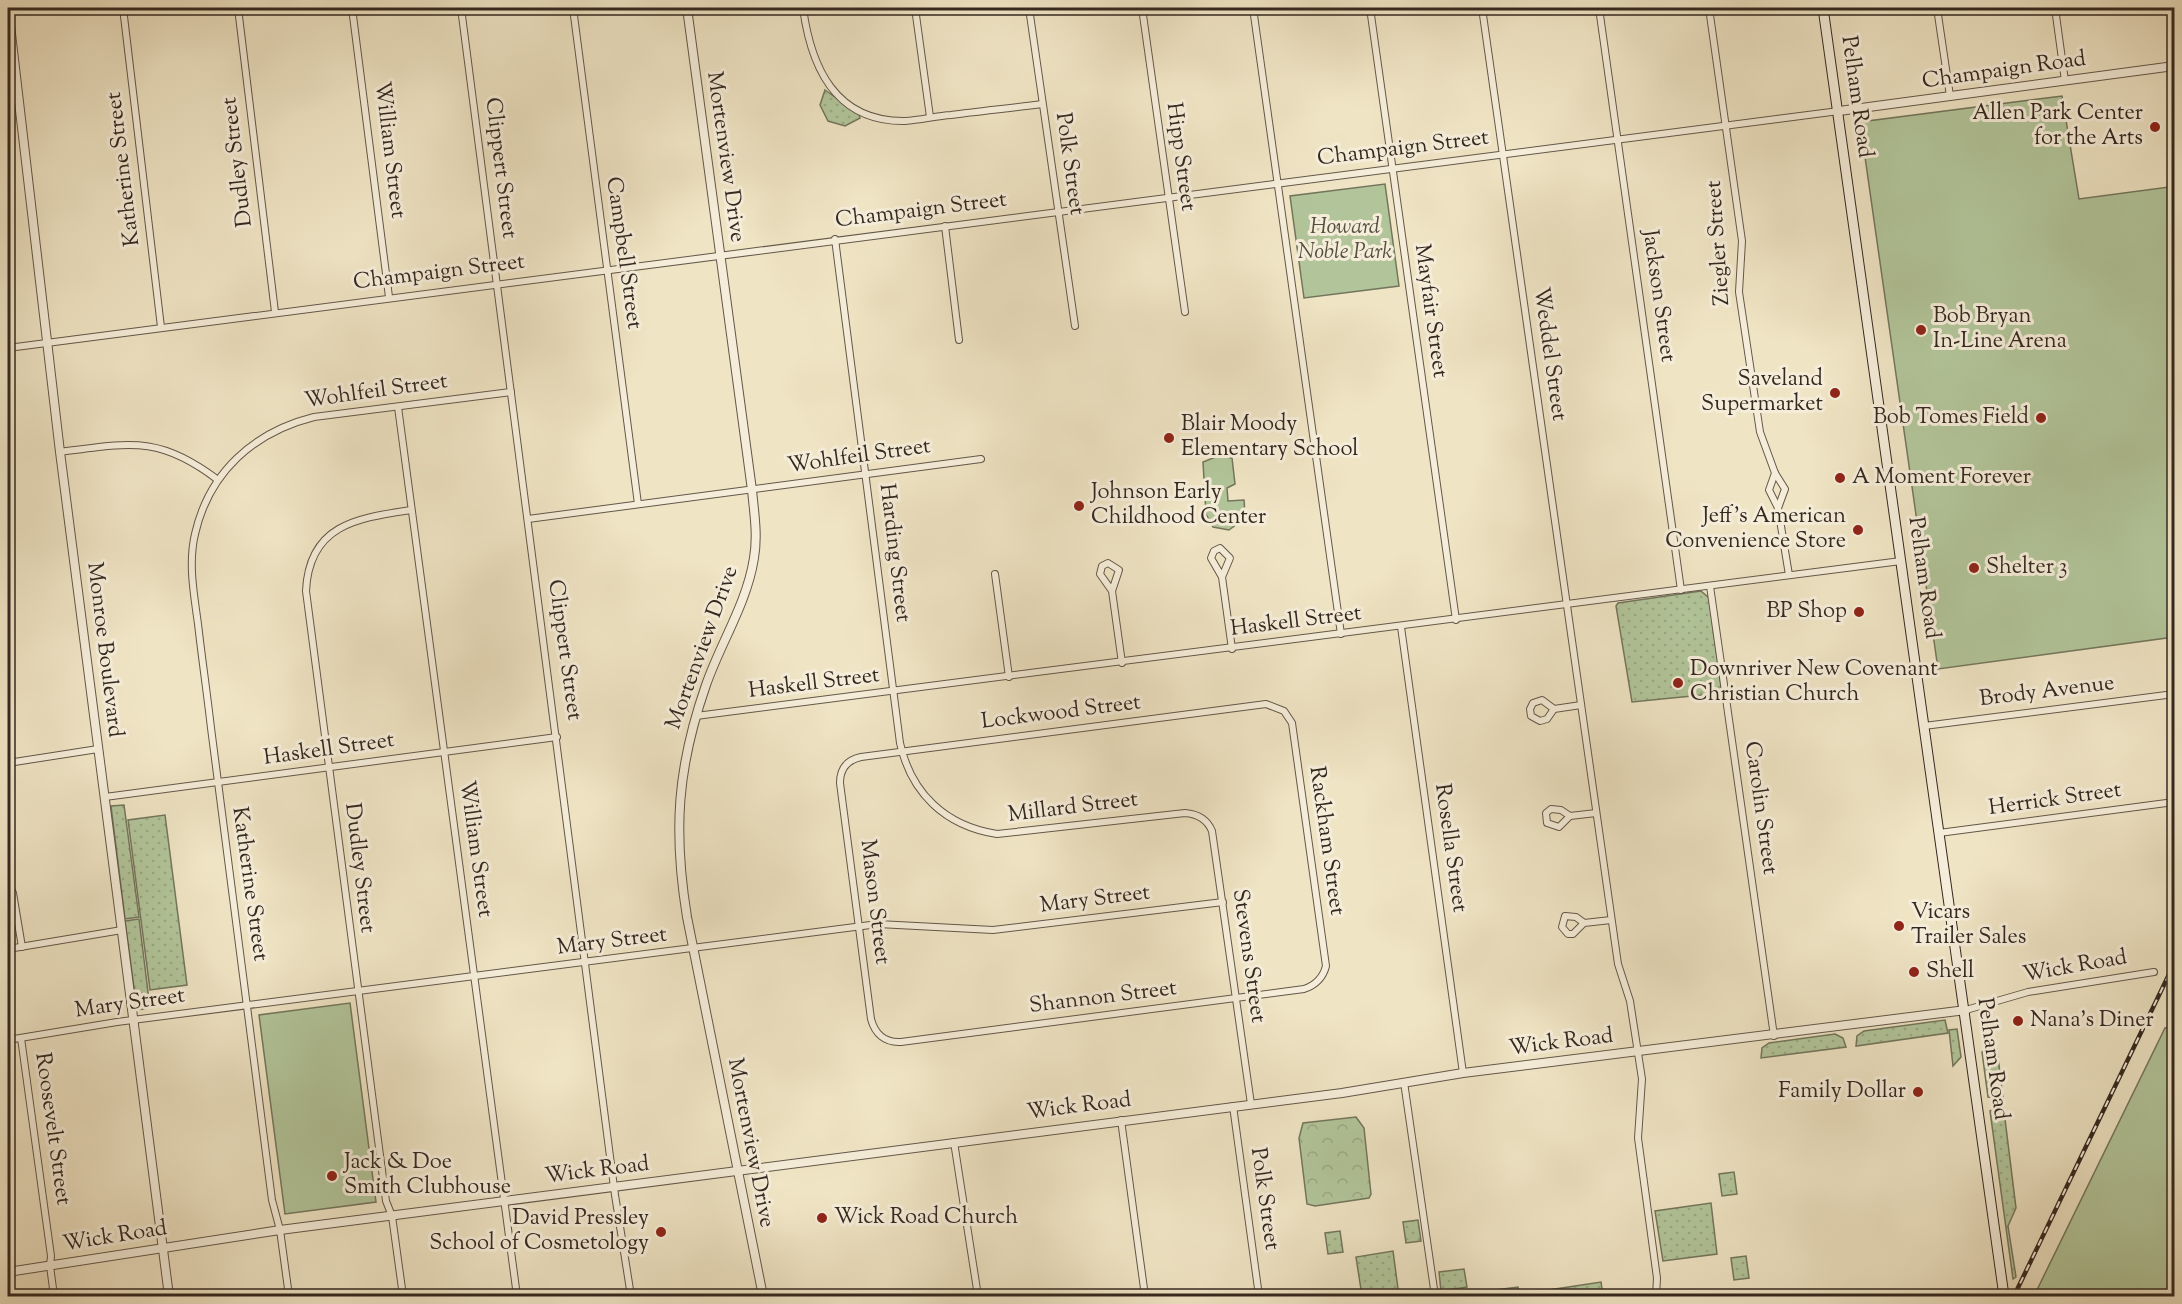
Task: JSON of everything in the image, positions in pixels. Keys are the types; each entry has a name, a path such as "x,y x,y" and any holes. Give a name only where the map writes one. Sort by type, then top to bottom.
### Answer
{"main road":[{"name":"Pelham Road","path":"1823,8 1900,561 1966,1010 2004,1296"}],"street":[{"name":"Monroe Boulevard","path":"8,8 60,452 169,1296"},
{"name":"Katherine Street","path":"123,8 161,327"},
{"name":"Dudley Street","path":"238,8 275,312"},
{"name":"William Street","path":"352,8 389,297"},
{"name":"Clippert Street","path":"461,8 614,1187 631,1296"},
{"name":"Campbell Street","path":"573,8 638,504"},
{"name":"Mortenview Drive","path":"687,8 752,490 755,545 752,569 743,599 706,683 696,716 681,779 677,834 680,876 693,950 763,1296"},
{"path":"803,8 807,38 817,67 828,83 845,100 863,111 881,118 904,121 1042,104"},
{"path":"915,8 930,117"},
{"name":"Polk Street","path":"1029,8 1075,326"},
{"name":"Hipp Street","path":"1142,8 1185,312"},
{"path":"1253,8 1341,634"},
{"name":"Mayfair Street","path":"1370,8 1456,620"},
{"name":"Weddel Street","path":"1482,8 1611,920 1618,964 1630,1001 1638,1052 1643,1092 1638,1138 1657,1278 1656,1296"},
{"name":"Jackson Street","path":"1599,8 1681,590"},
{"name":"Ziegler Street","path":"1709,8 1742,241 1739,292 1760,432 1775,473 1785,489 1778,508"},
{"path":"1937,8 1950,96"},
{"path":"2055,8 2065,81"},
{"path":"2171,8 2175,35"},
{"name":"Champaign Road","path":"1839,111 2175,66"},
{"name":"Champaign Street","path":"8,348 835,239 1839,111"},
{"path":"945,226 959,340"},
{"name":"Harding Street","path":"835,239 893,693"},
{"name":"Wohlfeil Street","path":"218,480 246,449 283,427 314,417 511,392"},
{"name":"William Street","path":"398,406 517,1296"},
{"path":"60,452 140,444 163,448 184,456 218,480"},
{"name":"Wohlfeil Street","path":"528,519 981,459"},
{"name":"Ziegler Street","path":"1775,473 1769,490 1778,508 1789,575"},
{"name":"Katherine Street","path":"218,480 202,510 194,536 192,562 272,1200 280,1230 289,1296"},
{"name":"Dudley Street","path":"403,1296 392,1216 386,1201 306,599 309,569 323,543 344,525 365,517 411,510"},
{"name":"Haskell Street","path":"696,716 893,693 1900,561"},
{"path":"995,574 1009,677"},
{"path":"1222,577 1232,649"},
{"name":"Carolin Street","path":"1710,586 1774,1036"},
{"path":"1112,591 1122,663"},
{"name":"Rosella Street","path":"1401,627 1463,1074"},
{"name":"Millard Street","path":"893,693 902,751 912,779 931,804 957,822 984,832 1010,835 1185,813 1202,817"},
{"name":"Brody Avenue","path":"1924,726 2175,694"},
{"name":"Lockwood Street","path":"845,766 861,757 1266,704 1284,711"},
{"path":"1554,709 1581,705"},
{"name":"Rackham Street","path":"1284,711 1292,723 1326,966 1322,977"},
{"name":"Haskell Street","path":"105,797 557,737"},
{"path":"8,763 98,749"},
{"name":"Mason Street","path":"845,766 840,783 872,1024 884,1039"},
{"name":"Herrick Street","path":"1939,833 2175,802"},
{"path":"1570,816 1596,813"},
{"name":"Stevens Street","path":"1202,817 1212,831 1251,1104"},
{"path":"8,883 13,893 22,947"},
{"name":"Mary Street","path":"8,1040 132,1020 859,927 897,923 993,930 1222,902"},
{"path":"1584,923 1611,920"},
{"path":"8,949 122,930"},
{"name":"Wick Road","path":"8,1272 280,1230 1966,1010 2021,994 2154,972"},
{"name":"Shannon Street","path":"884,1039 901,1042 1236,999 1304,989 1322,977"},
{"name":"Roosevelt Street","path":"21,1038 51,1256 54,1296"},
{"path":"1404,1082 1435,1296"},
{"name":"Polk Street","path":"1233,1106 1259,1296"},
{"path":"1121,1120 1145,1296"},
{"path":"954,1142 978,1296"}],"green space":[{"path":"825,90 859,114 860,118 845,126 828,121 820,105"},
{"path":"2062,96 2079,199 2169,187 2174,191 2174,637 1938,669 1860,122"},
{"name":"Howard Noble Park","path":"1385,184 1399,286 1304,298 1290,196"},
{"path":"1218,456 1232,458 1235,484 1227,488 1228,501 1244,500 1242,518 1229,530 1213,527 1206,514 1203,462"},
{"path":"1701,591 1709,598 1722,693 1632,702 1616,606 1618,603"},
{"path":"124,805 139,917 125,919 111,806"},
{"path":"165,815 187,985 150,990 128,820"},
{"path":"139,919 150,1008 137,1010 125,921"},
{"path":"350,1003 376,1202 285,1214 259,1015"},
{"path":"1945,1020 1948,1033 1856,1046 1857,1036 1864,1031"},
{"path":"2174,1026 2174,1296 2034,1296 2165,1028"},
{"path":"1957,1029 1961,1057 1953,1066 1949,1030"},
{"path":"1835,1034 1843,1038 1846,1047 1761,1058 1762,1048 1769,1043"},
{"path":"1994,1047 1997,1049 2003,1098 1988,1097 1982,1052"},
{"path":"2003,1103 2016,1208 2008,1226 2016,1277 2013,1279 1990,1111"},
{"path":"1356,1117 1364,1128 1371,1194 1369,1198 1315,1206 1307,1204 1299,1138 1303,1123"},
{"path":"1734,1172 1737,1194 1722,1196 1719,1174"},
{"path":"1711,1203 1717,1254 1663,1261 1655,1211"},
{"path":"1418,1220 1421,1241 1406,1243 1403,1222"},
{"path":"1340,1231 1343,1252 1328,1254 1325,1233"},
{"path":"1393,1251 1399,1296 1362,1296 1356,1257"},
{"path":"1746,1256 1749,1278 1734,1280 1731,1258"},
{"path":"1464,1269 1467,1287 1441,1291 1439,1272"},
{"path":"1601,1282 1603,1296 1550,1296 1549,1290"},
{"path":"1518,1287 1520,1296 1481,1296 1480,1292"}],"railway":[{"path":"2014,1296 2174,964"}],"place":[{"name":"Allen Park Center for the Arts","path":"2155,127"},
{"name":"Bob Bryan In-Line Arena","path":"1921,330"},
{"name":"Saveland Supermarket","path":"1835,393"},
{"name":"Bob Tomes Field","path":"2041,418"},
{"name":"Blair Moody Elementary School","path":"1169,438"},
{"name":"A Moment Forever","path":"1840,478"},
{"name":"Johnson Early Childhood Center","path":"1079,506"},
{"name":"Jeff's American Convenience Store","path":"1858,530"},
{"name":"Shelter 3","path":"1974,568"},
{"name":"BP Shop","path":"1859,612"},
{"name":"Downriver New Covenant Christian Church","path":"1678,683"},
{"name":"Vicars Trailer Sales","path":"1899,926"},
{"name":"Shell","path":"1914,972"},
{"name":"Nana's Diner","path":"2018,1021"},
{"name":"Family Dollar","path":"1918,1092"},
{"name":"Jack & Doe Smith Clubhouse","path":"332,1176"},
{"name":"Wick Road Church","path":"822,1218"},
{"name":"David Pressley School of Cosmetology","path":"661,1232"}]}
